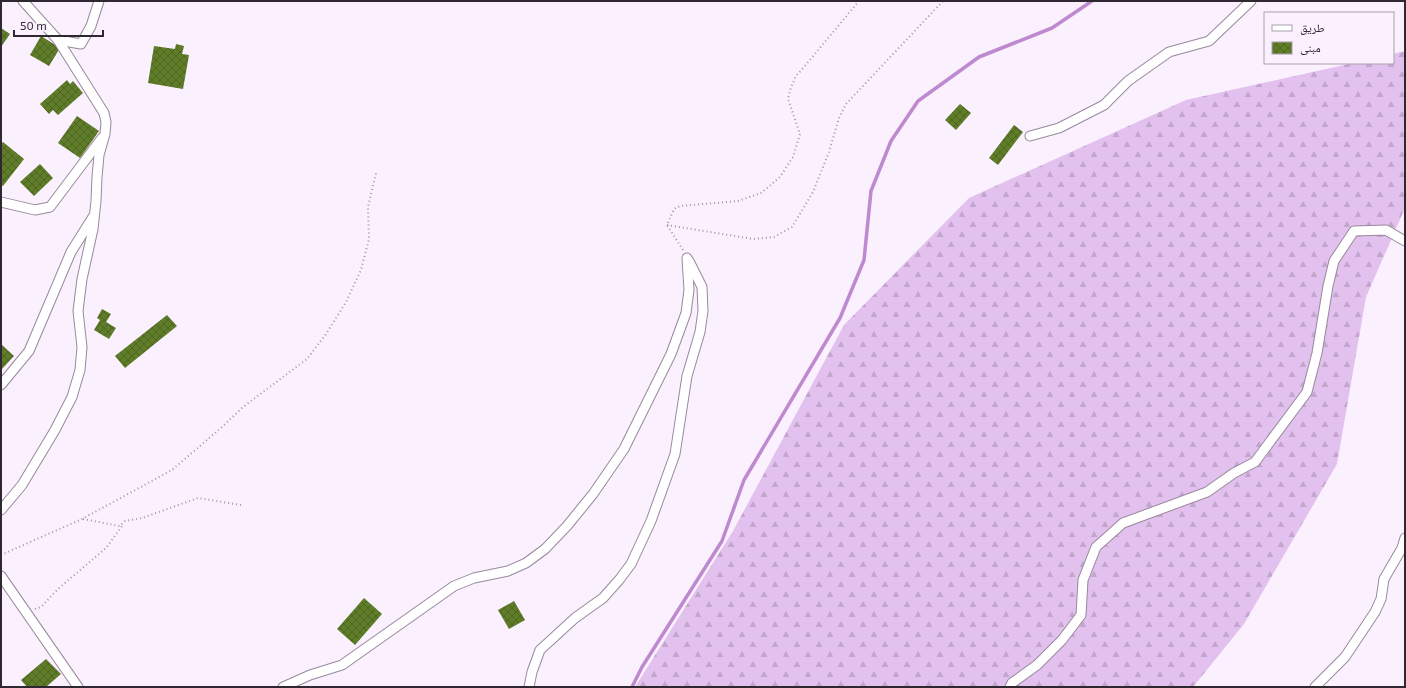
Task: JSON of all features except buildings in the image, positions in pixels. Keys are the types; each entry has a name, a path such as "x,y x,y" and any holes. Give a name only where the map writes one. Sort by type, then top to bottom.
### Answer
{"street":[{"path":"1,510 22,485 56,430 72,397 80,370 82,347 78,312 82,279 93,229 96,201 96,177 106,122 104,113 58,40 23,1"},
{"path":"58,40 81,44 90,26 99,1"},
{"path":"1030,136 1059,128 1104,105 1128,81 1169,52 1209,41 1251,1"},
{"path":"1,202 35,210 50,207 105,134"},
{"path":"1,385 29,351 71,252 94,216"},
{"path":"1010,687 1012,683 1037,664 1062,640 1081,615 1083,580 1096,547 1123,524 1206,492 1234,473 1255,462 1307,392 1317,353 1328,286 1334,261 1354,232 1386,230 1405,241"},
{"path":"283,687 310,675 342,665 454,586 474,578 508,571 526,563 545,549 567,526 593,494 624,449 672,354 686,312 689,290 687,258"},
{"path":"529,687 532,672 540,650 575,618 603,598 619,580 631,564 651,521 675,454 687,376 700,332 703,311 702,287 687,258"},
{"path":"1316,687 1345,657 1375,612 1381,599 1384,579 1402,548 1405,538"},
{"path":"1,576 78,687"}],"path":[{"path":"667,225 674,209 680,206 738,201 761,193 780,177 793,157 800,134 788,99 791,87 796,76 804,66 860,1"},
{"path":"667,225 753,239 774,237 792,227 813,192 829,152 839,118 846,104 943,1"},
{"path":"1,555 82,519 172,470 243,407 307,359 326,334 346,302 362,270 369,239 368,207 376,173"},
{"path":"667,225 687,258"},
{"path":"82,519 120,526 125,521 142,518 198,498 241,505"},
{"path":"25,612 42,607 58,589 106,548 125,521"}],"green space":[{"path":"1405,51 1405,208 1366,297 1337,464 1244,624 1193,687 635,687 733,531 844,325 969,198 1186,100 1348,64 1394,64 1394,54"}],"waterway":[{"path":"632,687 642,667 722,541 744,480 840,318 864,260 871,191 891,141 918,101 979,57 1052,28 1092,1"}]}
